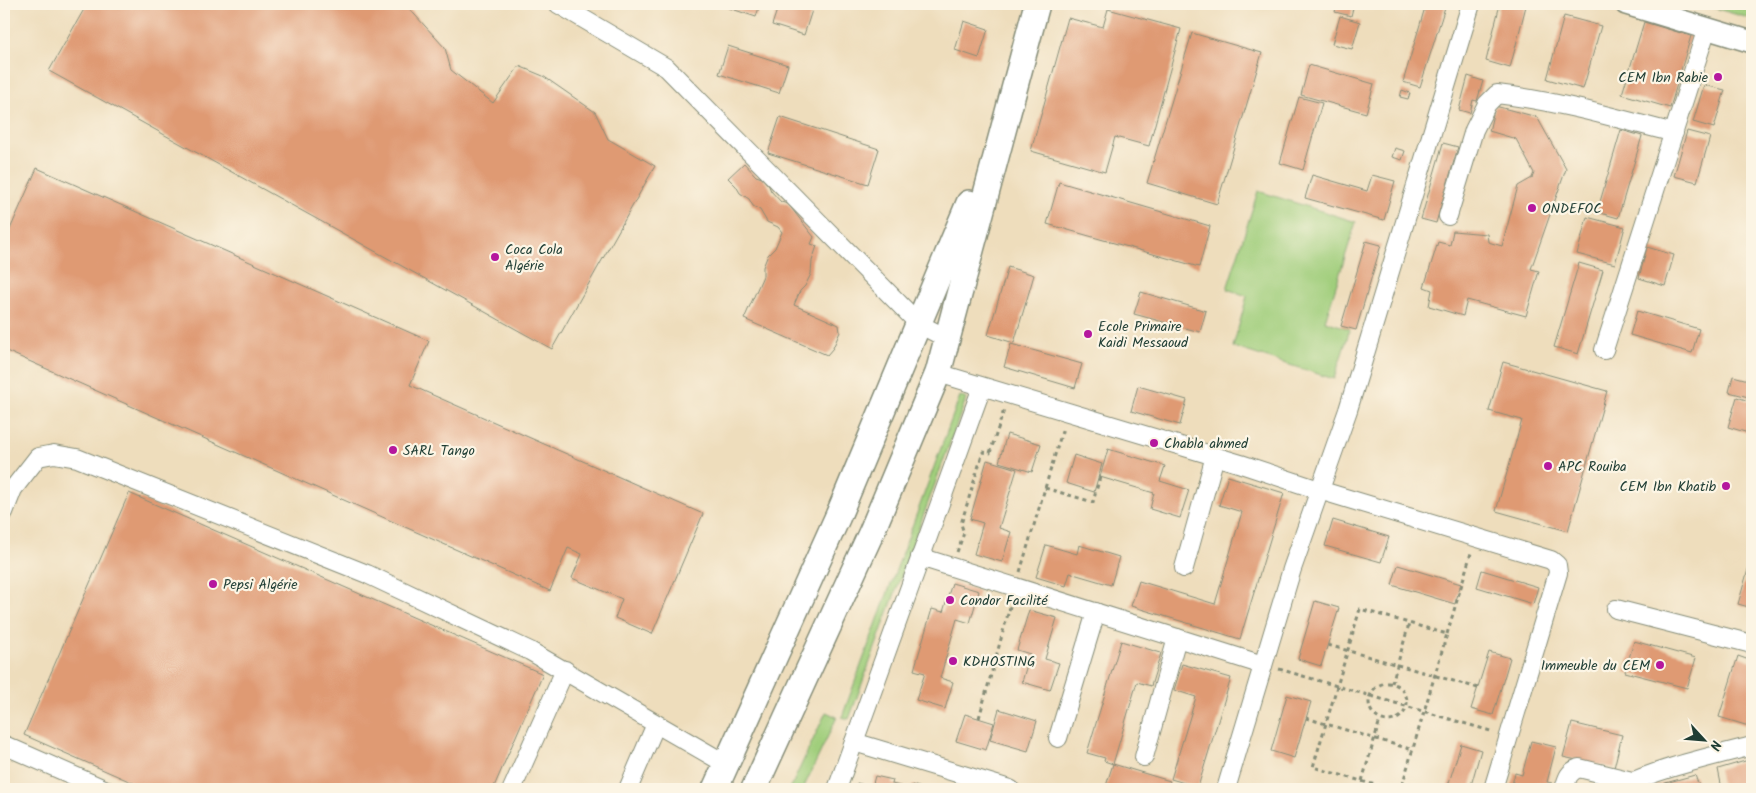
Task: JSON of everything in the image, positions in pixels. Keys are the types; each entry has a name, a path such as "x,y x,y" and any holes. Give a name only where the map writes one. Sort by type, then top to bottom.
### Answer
{"highway":[{"path":"754,789 872,531 938,373 1037,4"},
{"path":"715,789 838,516 1008,111"},
{"path":"838,516 872,531"}],"main road":[{"path":"1626,4 1675,11 1707,28 1752,42"}],"street":[{"path":"558,4 667,68 919,324 946,338"},
{"path":"1226,789 1263,664 1319,490 1348,410 1471,4"},
{"path":"1604,350 1707,28"},
{"path":"1448,216 1474,130 1487,104 1497,94 1542,101 1674,133"},
{"path":"938,373 1551,560 1557,565 1558,573 1492,789"},
{"path":"837,789 982,387"},
{"path":"4,512 13,489 38,457 54,454 77,458 366,574 530,651 726,764"},
{"path":"1184,568 1215,456"},
{"path":"920,557 1263,664"},
{"path":"1616,609 1752,644"},
{"path":"1058,738 1096,612"},
{"path":"1144,757 1177,638"},
{"path":"512,789 565,670"},
{"path":"628,789 656,724"},
{"path":"854,742 1010,789"},
{"path":"4,744 104,789"},
{"path":"1564,789 1567,777 1572,770 1579,768 1624,785 1711,756 1752,746"}],"path":[{"path":"952,567 964,533 961,524 983,452 990,453 1008,395"},
{"path":"979,718 1068,412"},
{"path":"1045,488 1093,502 1100,477"},
{"path":"1401,789 1476,538"},
{"path":"1389,789 1313,767 1360,609 1447,634"},
{"path":"1392,683 1409,623"},
{"path":"1328,645 1478,688"},
{"path":"1263,664 1508,736"},
{"path":"1392,683 1402,688 1406,695 1407,707 1402,716 1387,722 1380,720 1374,715 1368,701 1374,688 1381,684 1392,683"},
{"path":"1306,718 1413,750"},
{"path":"1362,781 1380,720"}],"green space":[{"path":"1700,4 1752,4 1752,19"},
{"path":"1258,191 1356,222 1325,321 1350,329 1334,379 1233,347 1247,296 1227,289"},
{"path":"960,396 966,399 849,719 842,717"},
{"path":"826,712 837,717 803,789 790,789"}],"building":[{"name":"Coca Cola Algérie","path":"87,4 405,4 445,48 451,70 493,103 519,66 543,76 595,112 608,139 655,166 552,349 49,71"},
{"path":"717,4 760,4 756,17"},
{"path":"779,4 814,4 804,35 772,25"},
{"path":"1337,4 1354,4 1351,16 1335,12"},
{"path":"1426,4 1446,4 1420,87 1403,82"},
{"path":"1500,4 1526,6 1510,68 1486,61"},
{"path":"1108,9 1181,29 1149,146 1115,137 1105,172 1031,151 1068,18 1103,27"},
{"path":"1340,16 1360,22 1352,49 1332,44"},
{"path":"1564,16 1601,26 1583,89 1547,79"},
{"path":"964,21 988,29 979,58 955,50"},
{"path":"1644,22 1691,36 1670,108 1622,94"},
{"path":"1192,33 1262,53 1217,204 1147,183"},
{"path":"728,46 788,65 779,93 719,74"},
{"path":"1309,65 1374,84 1366,113 1301,95"},
{"path":"1468,76 1483,81 1477,101 1473,100 1470,113 1459,110"},
{"path":"1704,85 1725,90 1714,128 1693,122"},
{"path":"1402,90 1410,93 1408,99 1400,97"},
{"path":"1299,97 1322,103 1303,170 1280,163"},
{"name":"ONDEFOC","path":"1495,106 1537,117 1566,169 1531,269 1539,271 1526,316 1467,300 1463,316 1429,306 1432,290 1424,287 1438,242 1450,245 1453,231 1487,234 1488,242 1502,246 1518,186 1532,178 1534,173 1516,139 1489,131"},
{"path":"780,117 879,149 868,184 768,153"},
{"path":"1621,130 1642,136 1618,218 1597,212"},
{"path":"1687,131 1710,137 1697,182 1674,176"},
{"path":"1443,143 1458,147 1436,223 1421,219"},
{"path":"1395,148 1405,151 1402,160 1392,157"},
{"path":"744,163 756,176 762,178 781,202 788,204 814,237 811,244 817,246 812,261 811,274 794,305 839,325 840,332 833,348 827,355 744,319 763,276 763,267 768,255 775,248 782,232 778,227 767,222 760,210 740,193 728,178"},
{"name":"SARL Tango","path":"37,168 429,341 410,385 703,514 652,634 615,618 622,599 572,578 582,554 568,548 550,591 4,350 4,243"},
{"path":"1312,175 1367,191 1372,175 1395,181 1384,220 1305,198"},
{"path":"1059,182 1210,226 1199,267 1047,224"},
{"path":"1587,217 1625,227 1615,264 1577,254"},
{"path":"1366,241 1381,245 1356,330 1341,326"},
{"path":"1647,247 1674,255 1665,286 1639,278"},
{"path":"1579,263 1603,270 1578,354 1554,347"},
{"path":"1008,267 1034,275 1014,343 988,335"},
{"path":"1141,292 1206,311 1200,332 1134,314"},
{"path":"1637,311 1699,329 1692,353 1630,335"},
{"path":"1011,344 1082,364 1075,388 1004,367"},
{"name":"APC Rouiba","path":"1503,362 1607,391 1568,531 1496,511 1522,420 1489,411"},
{"path":"1733,376 1752,381 1752,398 1729,392"},
{"path":"1138,386 1187,400 1180,425 1131,411"},
{"path":"1737,397 1752,402 1752,434 1728,427"},
{"path":"1007,434 1041,444 1032,472 999,462"},
{"path":"1108,449 1165,466 1160,481 1189,490 1180,518 1150,509 1154,493 1100,477"},
{"path":"1074,455 1102,464 1094,492 1066,483"},
{"path":"987,460 1017,469 999,528 1011,532 1002,562 974,554 983,523 970,519"},
{"path":"1228,476 1284,493 1240,639 1131,606 1139,581 1215,604 1242,512 1219,505"},
{"name":"Pepsi Algérie","path":"129,493 543,674 493,789 147,789 24,735"},
{"path":"1333,520 1389,537 1381,562 1325,546"},
{"path":"1046,545 1077,554 1079,545 1119,557 1111,585 1070,573 1066,586 1036,577"},
{"path":"1752,556 1752,608 1738,604"},
{"path":"1398,565 1461,584 1455,604 1392,585"},
{"path":"1482,570 1538,587 1533,604 1477,587"},
{"path":"952,583 979,591 970,623 957,619 940,678 953,682 945,709 916,700 925,673 914,670 932,609 943,612"},
{"path":"1315,601 1339,608 1321,666 1298,659"},
{"path":"1029,610 1057,618 1045,659 1059,663 1050,690 1022,682 1030,654 1017,650"},
{"path":"1121,641 1161,653 1151,686 1137,682 1113,764 1104,761 1105,758 1087,753"},
{"name":"Immeuble du CEM","path":"1634,641 1696,658 1687,688 1625,672"},
{"path":"1489,652 1510,658 1493,715 1471,709"},
{"path":"1738,656 1752,661 1752,727 1719,717"},
{"path":"1182,664 1231,678 1198,787 1171,779 1196,697 1174,690"},
{"path":"1287,695 1311,702 1294,758 1271,751"},
{"path":"999,709 1037,721 1028,751 990,740"},
{"path":"965,714 994,723 986,750 956,741"},
{"path":"1572,723 1622,735 1614,768 1563,757"},
{"path":"1531,741 1556,747 1547,782 1552,783 1550,789 1511,788 1515,773 1522,775"},
{"path":"1461,744 1481,750 1470,789 1447,789"},
{"path":"1752,759 1752,789 1722,789 1718,769"},
{"path":"1113,764 1170,781 1167,789 1105,789"},
{"path":"1695,775 1700,789 1643,789"},
{"path":"875,776 893,780 892,784 911,789 856,789 857,783 872,787"},
{"path":"912,785 925,789 911,789"}],"place":[{"name":"CEM Ibn Rabie","path":"1718,77"},
{"name":"ONDEFOC","path":"1532,208"},
{"name":"Coca Cola Algérie","path":"495,257"},
{"name":"Ecole Primaire Kaidi Messaoud","path":"1088,334"},
{"name":"Chabla ahmed","path":"1154,443"},
{"name":"SARL Tango","path":"393,450"},
{"name":"APC Rouiba","path":"1548,466"},
{"name":"CEM Ibn Khatib","path":"1726,486"},
{"name":"Pepsi Algérie","path":"213,584"},
{"name":"Condor Facilité","path":"950,600"},
{"name":"KDHOSTING","path":"953,661"},
{"name":"Immeuble du CEM","path":"1660,665"}]}
